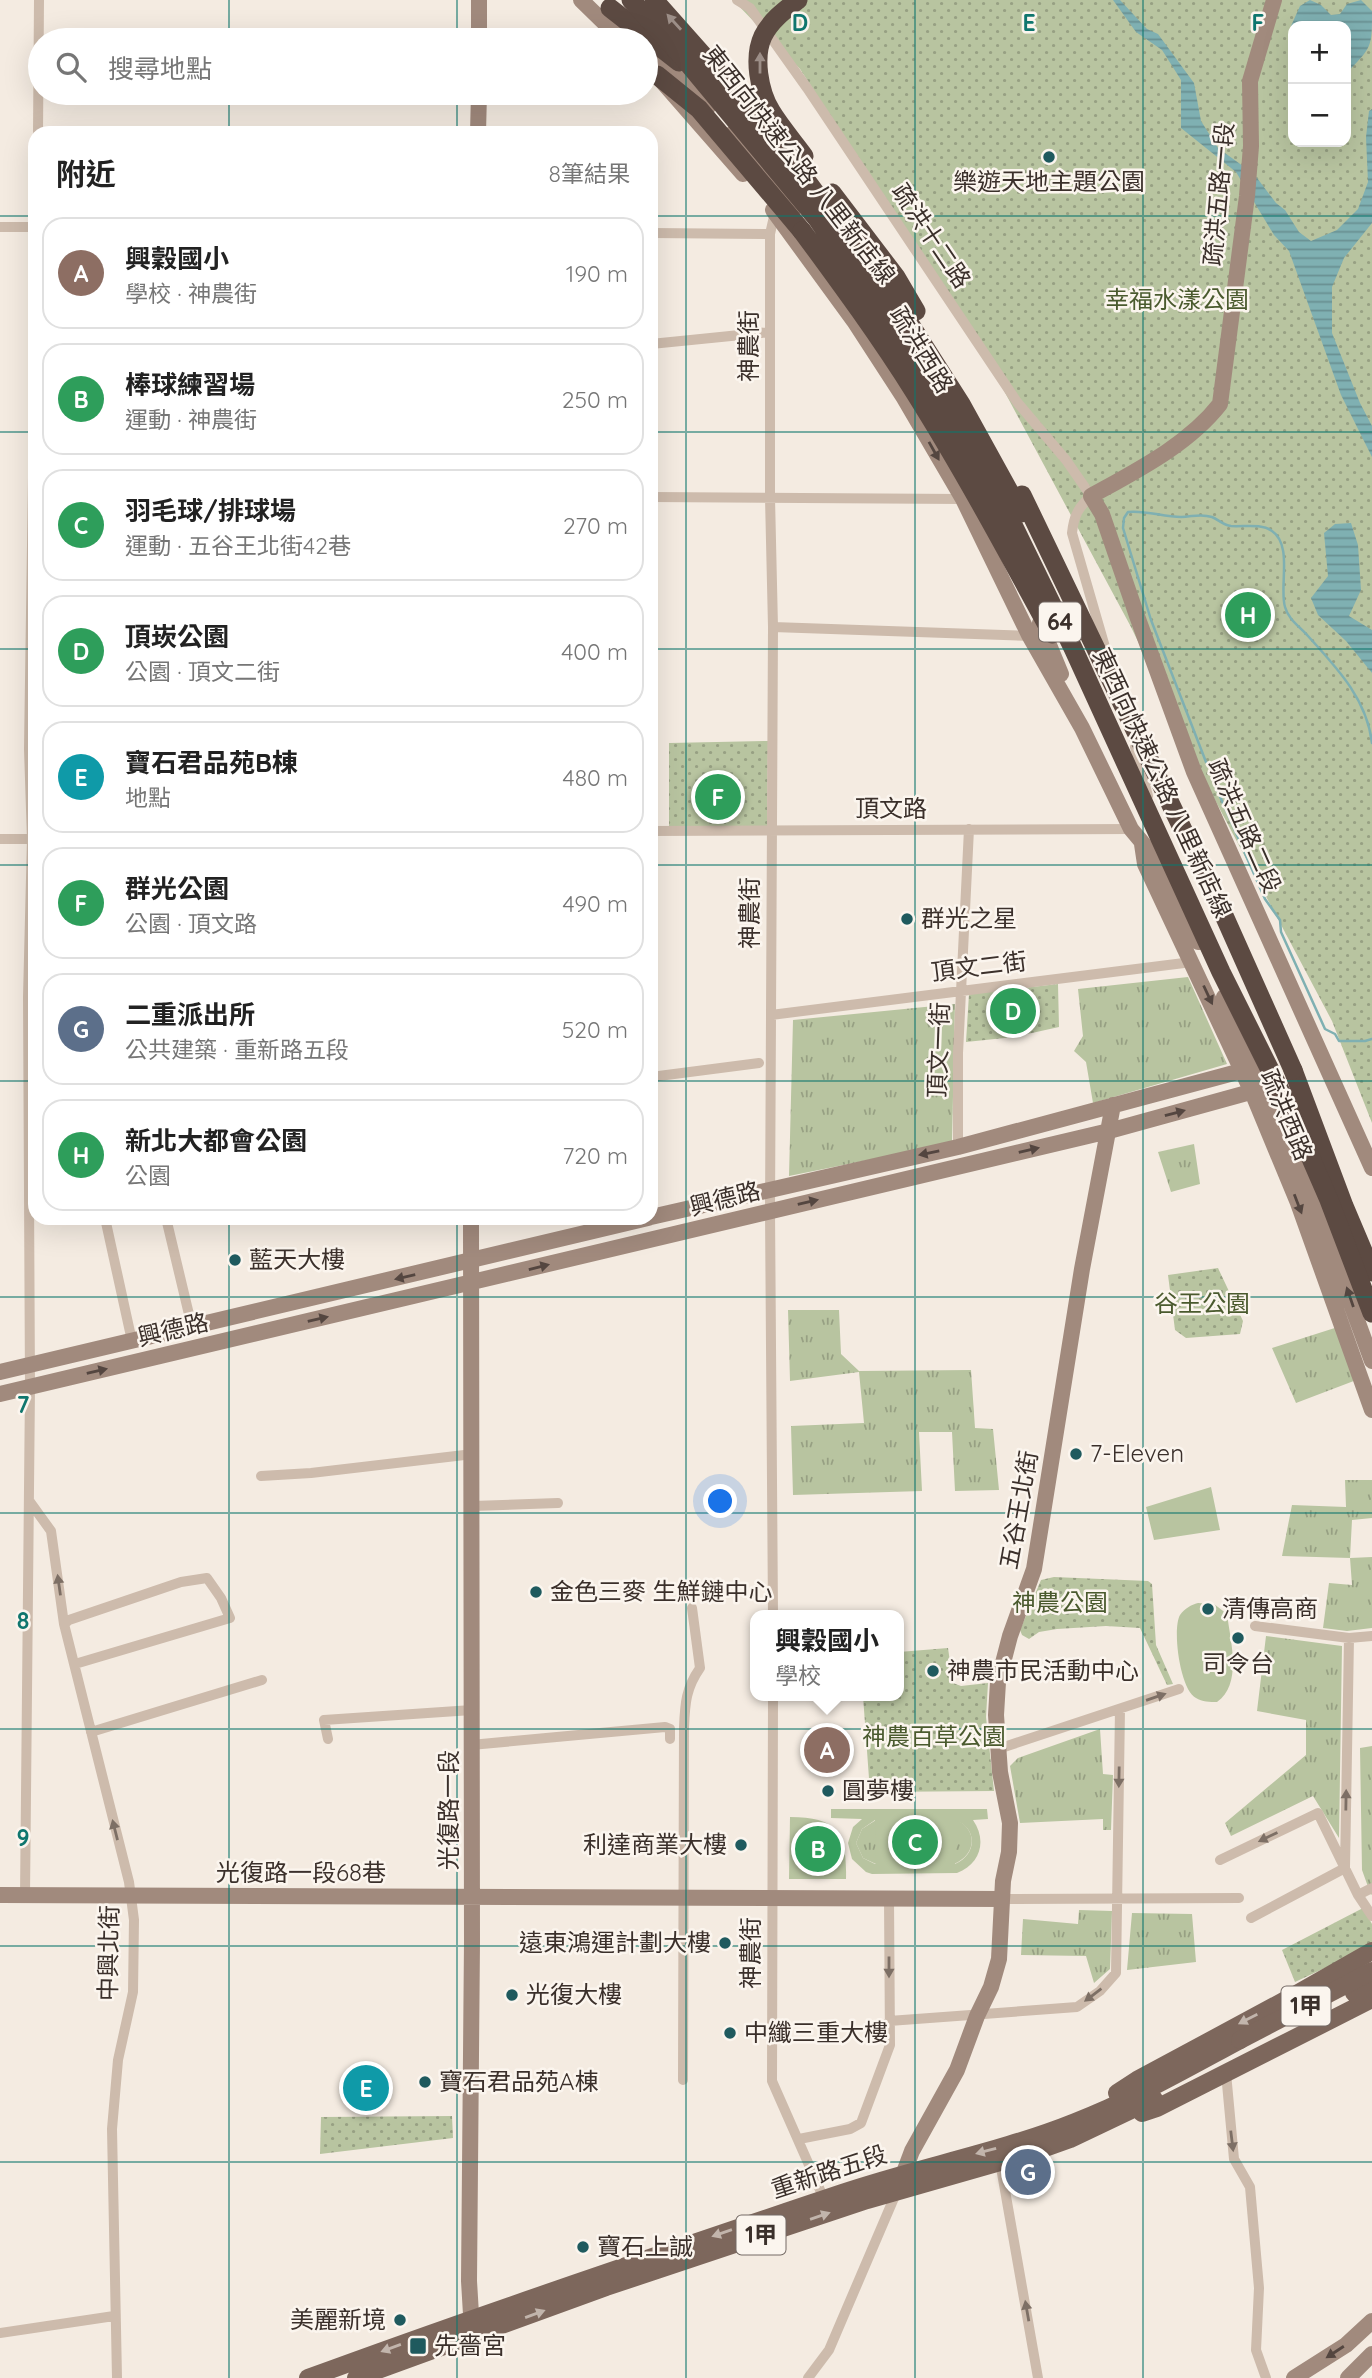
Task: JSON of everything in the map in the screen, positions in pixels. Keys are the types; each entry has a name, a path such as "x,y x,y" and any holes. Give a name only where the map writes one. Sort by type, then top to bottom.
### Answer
{"highway":[{"name":"東西向快速公路 八里新店線","path":"631,0 657,28"},
{"name":"東西向快速公路 八里新店線","path":"654,0 754,115 832,215 918,335 991,456 1054,579 1372,1272"},
{"path":"798,0 779,14 764,35 760,47 758,68 770,110 896,277 1016,481 1244,958 1293,1070 1344,1206"},
{"path":"606,4 637,28"},
{"name":"東西向快速公路 八里新店線","path":"658,29 818,220 926,378 1012,523 1221,972 1289,1108 1329,1200 1372,1313"},
{"path":"658,45 722,99 772,149 811,196 878,289 1016,499 1034,520"},
{"path":"658,74 699,109 802,231 862,312 914,391 981,504 1056,641 1112,760 1185,894"}],"main road":[{"path":"1074,2123 1137,2080 1372,1951"},
{"name":"1甲","path":"1243,2045 1372,1971"},
{"name":"1甲","path":"1243,2045 1372,1983"},
{"path":"1096,2128 1157,2108 1372,1999"},
{"name":"重新路五段","path":"308,2378 472,2318 824,2199 1074,2123 1243,2045"},
{"name":"重新路五段","path":"356,2378 619,2283 897,2191 1070,2139 1096,2128 1243,2045"}],"street":[{"path":"39,0 39,28"},
{"path":"479,0 479,28"},
{"path":"581,0 610,28"},
{"name":"疏洪十二路","path":"737,0 750,8 807,88 1017,402 1066,460 1091,496"},
{"name":"疏洪五路一段","path":"1091,496 1182,441 1211,416 1220,404 1250,164 1250,81 1274,0"},
{"path":"606,4 630,28"},
{"name":"疏洪西路","path":"658,56 708,107 766,173 817,236 862,299 968,471 1011,551 1037,636"},
{"name":"疏洪西路","path":"658,76 775,212 855,321 963,499 1037,636 1131,829 1156,859 1258,1090 1313,1200 1372,1361"},
{"path":"38,105 38,126"},
{"path":"478,126 479,105"},
{"name":"神農街","path":"773,1610 770,1188 773,627 770,332 771,234 775,212"},
{"path":"0,228 28,227"},
{"path":"658,233 771,234"},
{"path":"658,343 770,332"},
{"path":"1091,496 1078,507 1072,533 1148,794 1142,844"},
{"name":"疏洪五路二段","path":"1091,496 1102,513 1194,772 1372,1168"},
{"path":"658,497 963,499"},
{"path":"773,627 1037,636"},
{"name":"頂文一街","path":"958,1147 958,1053 969,829"},
{"name":"頂文路","path":"658,831 1131,829"},
{"path":"0,839 28,839"},
{"name":"疏洪西路","path":"1142,844 1144,864 1249,1069"},
{"name":"頂文二街","path":"771,1015 1192,962"},
{"path":"658,1076 759,1063"},
{"name":"興德路","path":"658,1216 770,1188 958,1147 1249,1069"},
{"name":"疏洪西路","path":"1258,1090 1372,1410"},
{"name":"興德路","path":"0,1394 1109,1131 1258,1090"},
{"name":"五谷王北街","path":"897,2191 912,2151 957,2070 991,1987 999,1959 1010,1823 998,1749 998,1682 1010,1636 1034,1569 1082,1269 1113,1105"},
{"path":"25,1896 30,1502 30,1225"},
{"path":"107,1225 132,1341"},
{"path":"168,1225 192,1327"},
{"name":"光復路一段","path":"471,1225 473,1506 469,2281 472,2337"},
{"name":"興德路","path":"0,1372 621,1225"},
{"path":"261,1476 312,1473 473,1454"},
{"name":"中興北街","path":"30,1502 51,1531 64,1624 131,1896 134,1920 133,1992 118,2060 112,2129 117,2378"},
{"path":"473,1506 558,1503"},
{"path":"64,1624 181,1582 203,1578 207,1578 216,1591 230,1618 75,1664"},
{"path":"683,2080 685,1697 690,1683 701,1668 692,1608"},
{"path":"1255,1626 1349,1638 1372,1636"},
{"path":"1345,1868 1349,1638"},
{"path":"91,1732 262,1680"},
{"path":"998,1749 1179,1689"},
{"name":"神農街","path":"773,1701 772,2081 824,2199"},
{"path":"889,2021 1077,2007 1100,1991 1116,1973 1121,1709"},
{"path":"328,1739 324,1720 472,1710"},
{"path":"471,1745 665,1727 670,1729 670,1739"},
{"path":"1220,1860 1318,1813 1358,1895 1372,1916"},
{"path":"1251,1918 1345,1868"},
{"path":"1358,1895 1372,1888"},
{"name":"光復路一段68巷","path":"0,1895 1002,1899"},
{"path":"1002,1899 1240,1898"},
{"path":"799,2139 850,2129 861,2123 890,2045 889,1899"},
{"path":"1226,2073 1234,2159 1250,2187 1259,2288 1256,2350 1266,2378"},
{"path":"1000,2162 1038,2378"},
{"path":"808,2378 829,2350 897,2191"},
{"path":"0,2333 114,2316"},
{"path":"1294,2378 1346,2345 1372,2321"},
{"path":"1348,2378 1372,2354"}],"green space":[{"name":"幸福水漾公園","path":"733,0 1372,0 1372,1123 1332,1021 1206,783 1131,627 987,359 800,69"},
{"path":"768,741 767,826 669,829 669,743"},
{"path":"1188,977 1227,1064 1093,1103 1086,1062 1074,1051 1083,1036 1078,989"},
{"path":"1058,984 1059,1027 1014,1037 966,1042 969,994"},
{"path":"955,1004 952,1143 789,1176 793,1020"},
{"path":"1194,1144 1200,1184 1171,1192 1158,1152"},
{"name":"谷王公園","path":"1218,1268 1243,1321 1240,1334 1186,1338 1175,1330 1168,1275"},
{"path":"788,1310 839,1310 841,1354 859,1371 971,1370 975,1428 993,1429 999,1490 955,1491 952,1432 919,1432 922,1491 793,1495 791,1426 864,1423 859,1372 790,1381"},
{"path":"1341,1326 1359,1379 1296,1403 1272,1348"},
{"path":"1345,1480 1372,1480 1372,1518 1352,1520 1350,1558 1282,1556 1292,1505 1346,1507"},
{"path":"1211,1487 1220,1530 1154,1540 1146,1507"},
{"path":"1372,1557 1372,1628 1347,1631 1323,1628 1329,1583 1352,1585 1350,1558"},
{"name":"神農公園","path":"1054,1577 1148,1581 1152,1584 1156,1645 1173,1684 1167,1685 1140,1628 1106,1626 1057,1629 1039,1632 1029,1639 1022,1635 1020,1630 1041,1580"},
{"path":"1198,1603 1214,1604 1227,1614 1232,1648 1232,1673 1225,1694 1217,1702 1201,1700 1190,1693 1179,1659 1177,1633 1180,1615 1188,1607"},
{"path":"1266,1636 1342,1646 1339,1838 1313,1796 1231,1836 1225,1823 1306,1755 1306,1720 1257,1711"},
{"name":"神農百草公園","path":"948,1648 953,1683 961,1686 988,1683 986,1717 994,1791 870,1792 863,1701 904,1701 904,1652"},
{"path":"1100,1729 1103,1774 1113,1775 1111,1830 1103,1830 1103,1819 1020,1823 1010,1766 1018,1758"},
{"path":"1372,1746 1371,1895 1362,1870 1360,1748"},
{"path":"831,1809 987,1809 988,1819 973,1820 980,1835 979,1851 972,1864 957,1873 872,1874 852,1859 848,1843 853,1827 862,1819 831,1818","holes":["875,1820 876,1864 863,1858 856,1843 862,1829","955,1820 968,1829 972,1842 968,1854 955,1864"]},
{"path":"790,1817 820,1820 837,1831 845,1850 846,1879 789,1879"},
{"path":"955,1819 968,1829 972,1842 967,1854 954,1864"},
{"path":"876,1820 876,1864 863,1858 856,1843 862,1829"},
{"path":"1363,1908 1372,1924 1372,1946 1295,1982 1282,1950"},
{"path":"1079,1910 1112,1911 1110,1969 1094,1983 1086,1956 1021,1955 1023,1919 1078,1924"},
{"path":"1132,1913 1192,1914 1196,1962 1127,1970"},
{"path":"452,2116 453,2138 320,2154 321,2117"}],"water":[{"path":"1113,0 1120,0 1147,29 1158,34 1194,83 1201,121 1218,148 1254,174 1276,203 1285,210 1299,232 1311,241 1337,230 1358,209 1368,182 1366,137 1369,111 1372,109 1372,223 1344,258 1332,287 1332,333 1372,426 1372,457 1341,395 1289,251 1274,235 1236,172 1181,128 1181,80 1162,50 1136,32"},
{"path":"1310,0 1321,5 1331,15 1340,14 1347,4 1361,0 1372,11 1369,46 1351,69 1351,21 1293,21 1300,6"},
{"path":"1351,523 1358,545 1361,590 1349,616 1372,630 1372,673 1346,641 1318,615 1311,598 1328,576 1324,533 1335,524"}],"waterway":[{"path":"1206,762 1151,620 1123,528 1128,512 1181,517 1204,515 1228,525 1258,526 1272,531 1278,537 1284,556 1284,599 1287,611 1349,685 1364,712 1372,743"},
{"path":"1215,785 1265,899 1280,920 1281,932 1325,1029 1335,1034 1339,1041 1372,1039"}],"place":[{"name":"樂遊天地主題公園","path":"1049,157"},
{"name":"新北大都會公園","path":"1248,615"},
{"name":"群光公園","path":"718,797"},
{"name":"群光之星","path":"907,919"},
{"name":"頂崁公園","path":"1013,1011"},
{"name":"藍天大樓","path":"235,1260"},
{"name":"7-Eleven","path":"1076,1454"},
{"name":"金色三麥 生鮮鏈中心","path":"536,1592"},
{"name":"清傳高商","path":"1208,1609"},
{"name":"司令台","path":"1238,1638"},
{"name":"神農市民活動中心","path":"933,1671"},
{"name":"興穀國小","path":"827,1750"},
{"name":"圓夢樓","path":"828,1791"},
{"name":"羽毛球/排球場","path":"915,1842"},
{"name":"利達商業大樓","path":"741,1845"},
{"name":"棒球練習場","path":"818,1849"},
{"name":"遠東鴻運計劃大樓","path":"725,1943"},
{"name":"光復大樓","path":"512,1995"},
{"name":"中纖三重大樓","path":"730,2033"},
{"name":"寶石君品苑A棟","path":"425,2082"},
{"name":"寶石君品苑B棟","path":"366,2088"},
{"name":"二重派出所","path":"1028,2172"},
{"name":"寶石上誠","path":"583,2247"},
{"name":"美麗新境","path":"400,2320"},
{"name":"先嗇宮","path":"418,2346"}]}
